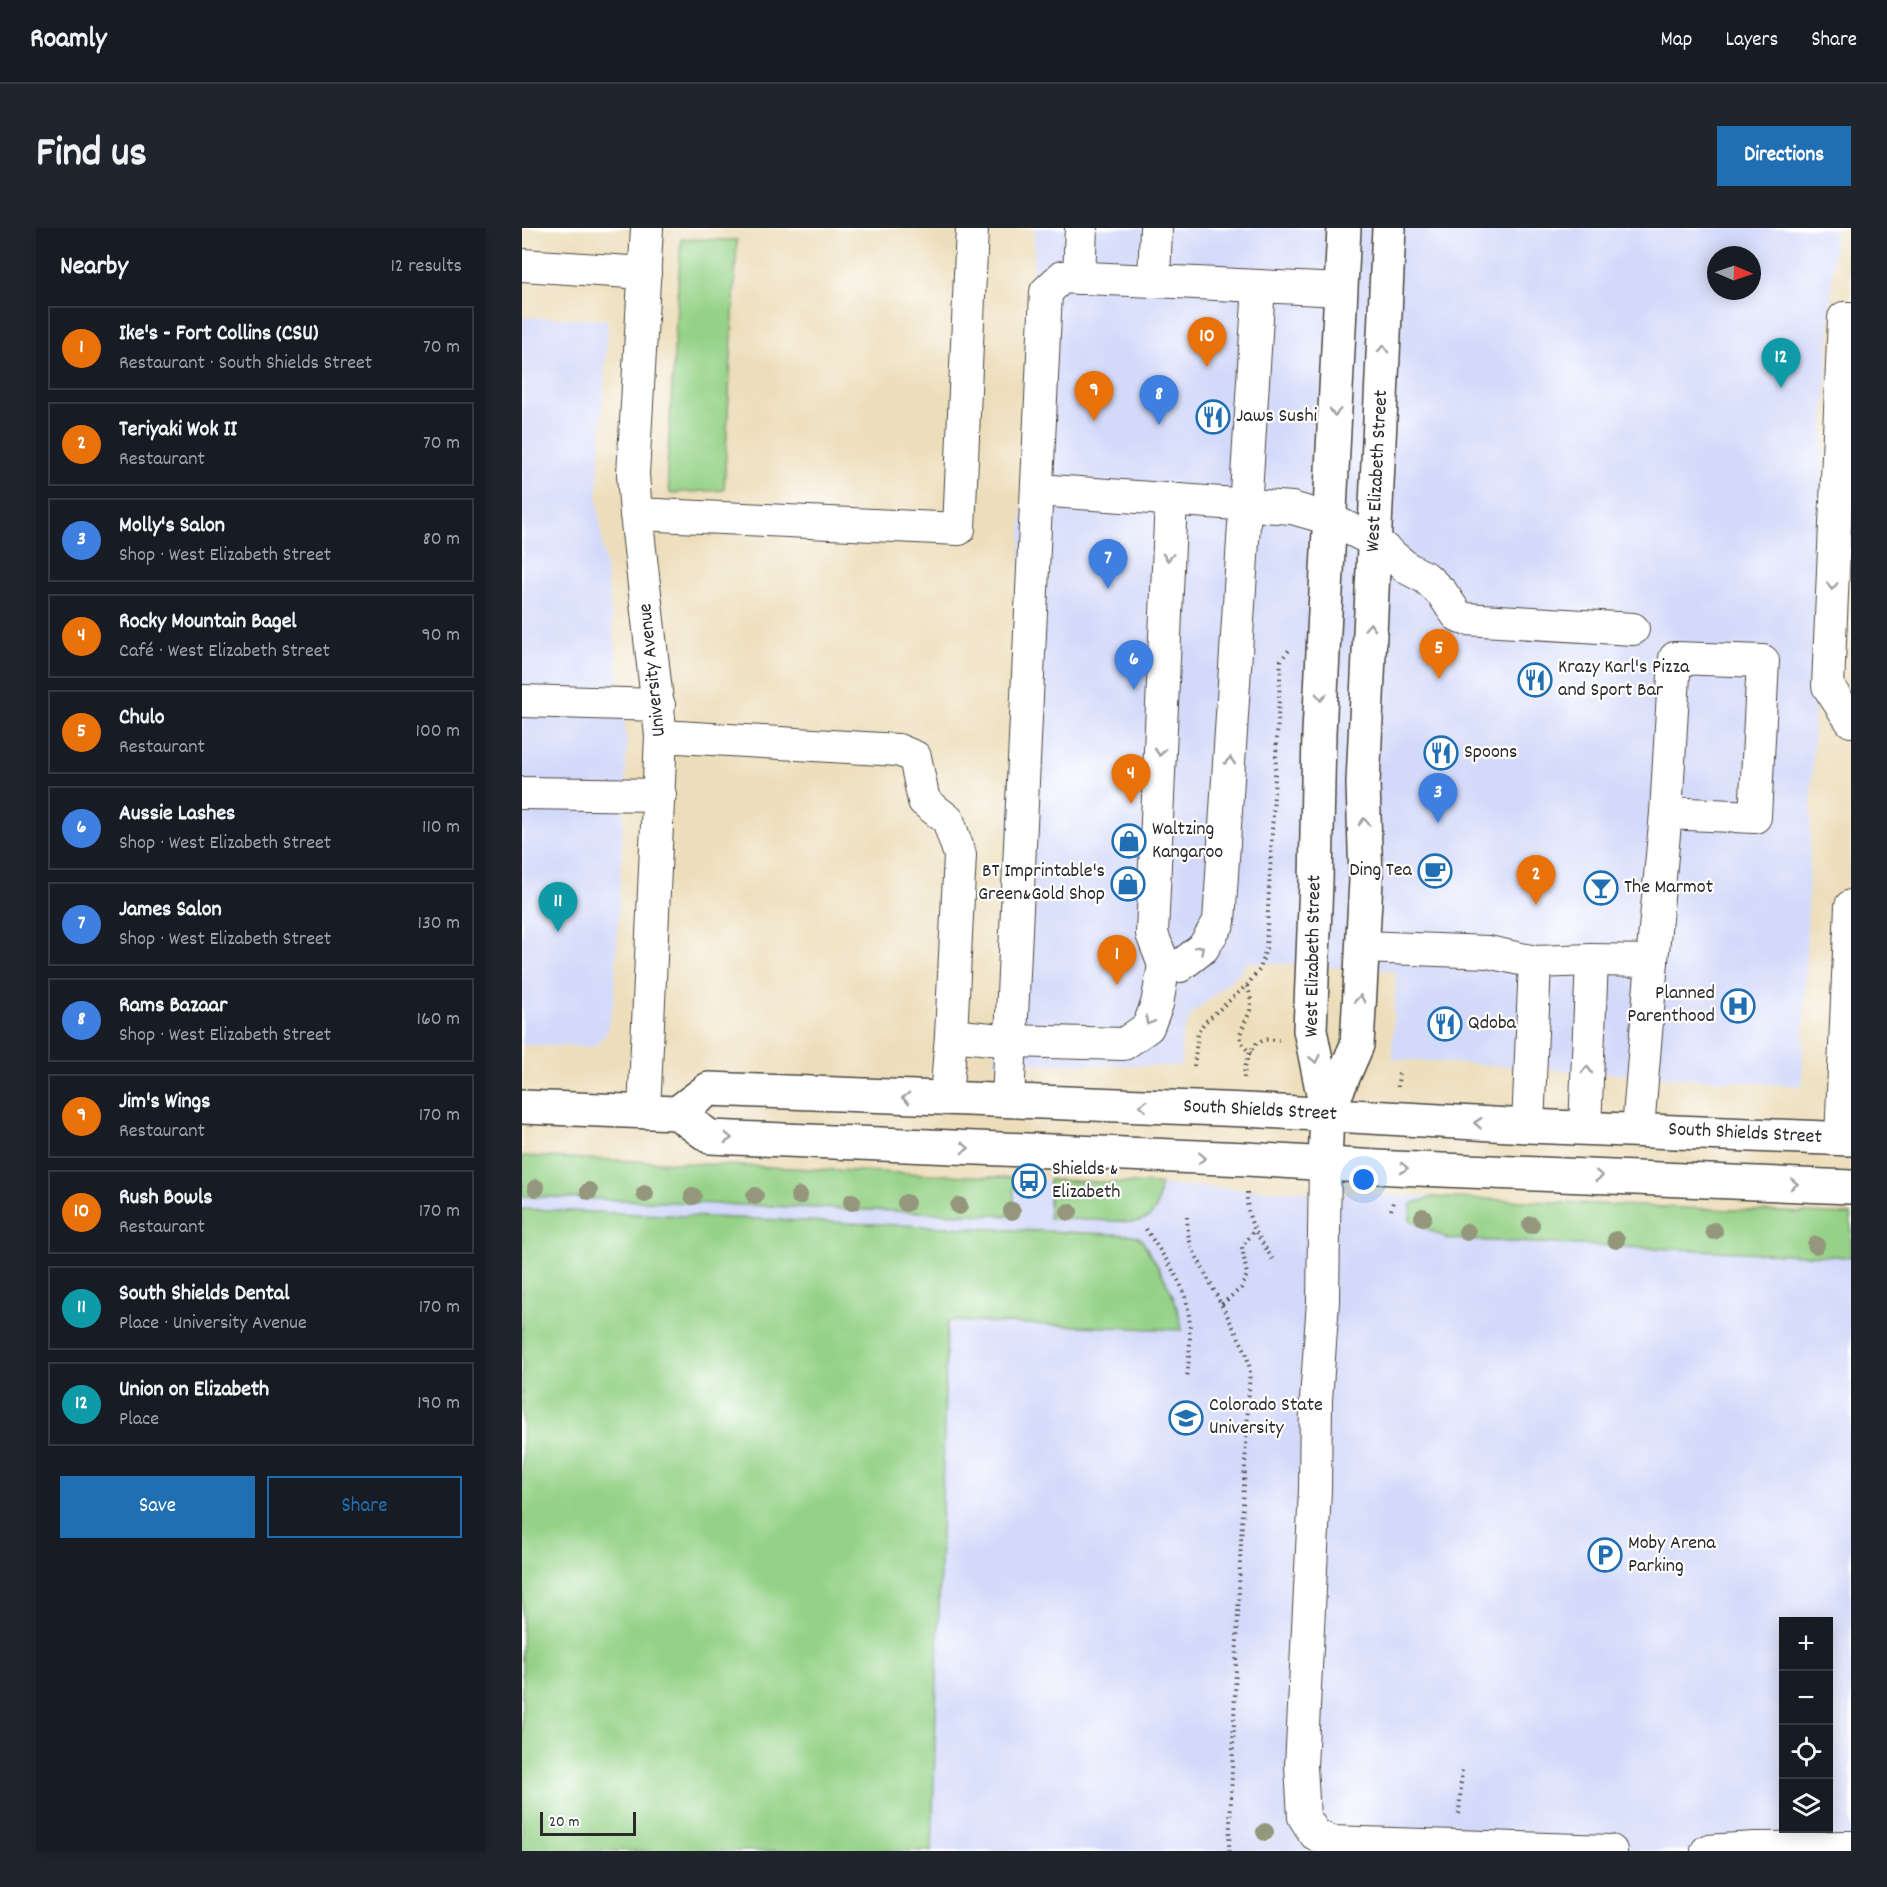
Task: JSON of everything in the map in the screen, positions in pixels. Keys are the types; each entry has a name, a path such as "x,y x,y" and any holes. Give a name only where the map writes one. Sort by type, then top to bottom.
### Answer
{"main road":[{"name":"West Elizabeth Street","path":"1327,1114 1310,1030 1319,733 1344,228"},
{"name":"West Elizabeth Street","path":"1327,1114 1357,1045 1364,946 1366,881 1363,783 1389,228"},
{"name":"South Shields Street","path":"677,1113 709,1089 1327,1114 1528,1126 1846,1139"},
{"path":"522,1107 677,1113 710,1137 1325,1162 1394,1168 1851,1187"},
{"path":"1325,1162 1327,1114"}],"street":[{"name":"University Avenue","path":"644,1112 661,736 633,474 647,228"},
{"path":"636,514 959,529 972,228"},
{"path":"1079,278 1081,228"},
{"path":"1154,281 1156,228"},
{"path":"522,265 645,273"},
{"path":"1008,1101 1046,291 1062,277 1341,290"},
{"path":"1164,965 1180,966 1203,948 1220,922 1259,286"},
{"path":"1847,318 1828,686 1851,721"},
{"path":"1037,490 1292,508 1330,519 1374,541 1407,568 1426,578 1442,593 1457,615 1465,619 1633,629"},
{"path":"951,1035 1011,1041 1124,1044 1148,1027 1157,1004 1164,965 1152,934 1171,499"},
{"path":"1638,1129 1666,813 1675,658 1762,661 1755,817 1666,813"},
{"path":"522,701 659,705"},
{"path":"661,736 898,750 915,757 924,801 948,820 960,855 946,1100"},
{"path":"522,793 660,795"},
{"path":"1846,1139 1851,906"},
{"path":"1364,946 1488,952 1535,962 1652,961"},
{"path":"1585,1128 1592,960"},
{"path":"1528,1126 1535,962"},
{"path":"1325,1162 1323,1301 1316,1400 1315,1490 1301,1766 1304,1817 1315,1834 1331,1842 1611,1851"},
{"path":"1707,1851 1851,1847"}],"path":[{"path":"1194,1065 1198,1032 1204,1023 1247,986 1260,969 1266,948 1281,660 1291,647"},
{"path":"1247,986 1251,1002 1250,1011 1240,1029 1241,1040 1251,1053"},
{"path":"1244,1082 1244,1066 1258,1043 1264,1040 1280,1040"},
{"path":"1247,1189 1247,1204 1254,1231 1273,1260"},
{"path":"1187,1217 1191,1246 1246,1352 1250,1369 1229,1851"},
{"path":"1146,1229 1180,1285 1188,1309 1190,1326 1187,1379"},
{"path":"1222,1305 1240,1288 1247,1275 1242,1247 1254,1231"},
{"path":"1458,1845 1462,1769"}],"shaded area":[{"path":"1035,228 1835,228 1824,427 1802,1086 1394,1059 1392,1052 1396,971 1247,962 1238,974 1191,1015 1182,1035 1181,1066 995,1063 1003,934"},
{"path":"522,317 608,320 597,497 627,745 614,1001 606,1034 594,1047 522,1045"},
{"name":"Colorado State University","path":"522,1158 1851,1215 1851,1851 522,1851"}],"green space":[{"path":"681,239 737,240 724,490 670,493 667,470"},
{"path":"522,1156 1014,1178 1014,1216 522,1196"},
{"path":"1049,1180 1160,1184 1152,1214 1135,1222 1049,1218"},
{"path":"1433,1197 1851,1215 1851,1257 1448,1239 1410,1220 1411,1204"},
{"path":"522,1209 1133,1235 1139,1237 1143,1242 1162,1273 1177,1306 1182,1330 947,1321 932,1851 522,1851"}],"place":[{"name":"Rush Bowls","path":"1207,367"},
{"name":"Union on Elizabeth","path":"1781,388"},
{"name":"Jaws Sushi","path":"1213,417"},
{"name":"Jim's Wings","path":"1094,421"},
{"name":"Rams Bazaar","path":"1159,425"},
{"name":"James Salon","path":"1108,589"},
{"name":"Chulo","path":"1439,679"},
{"name":"Krazy Karl's Pizza and Sport Bar","path":"1535,680"},
{"name":"Aussie Lashes","path":"1134,690"},
{"name":"Spoons","path":"1441,753"},
{"name":"Rocky Mountain Bagel","path":"1131,804"},
{"name":"Molly's Salon","path":"1438,823"},
{"name":"Waltzing Kangaroo","path":"1129,841"},
{"name":"Ding Tea","path":"1435,871"},
{"name":"BT Imprintable's Green&Gold Shop","path":"1128,884"},
{"name":"The Marmot","path":"1601,888"},
{"name":"Teriyaki Wok II","path":"1536,905"},
{"name":"South Shields Dental","path":"558,932"},
{"name":"Ike's - Fort Collins (CSU)","path":"1117,985"},
{"name":"Planned Parenthood","path":"1738,1006"},
{"name":"Qdoba","path":"1445,1024"},
{"name":"Shields & Elizabeth","path":"1029,1181"},
{"name":"Colorado State University","path":"1186,1418"},
{"name":"Moby Arena Parking","path":"1605,1555"}]}
